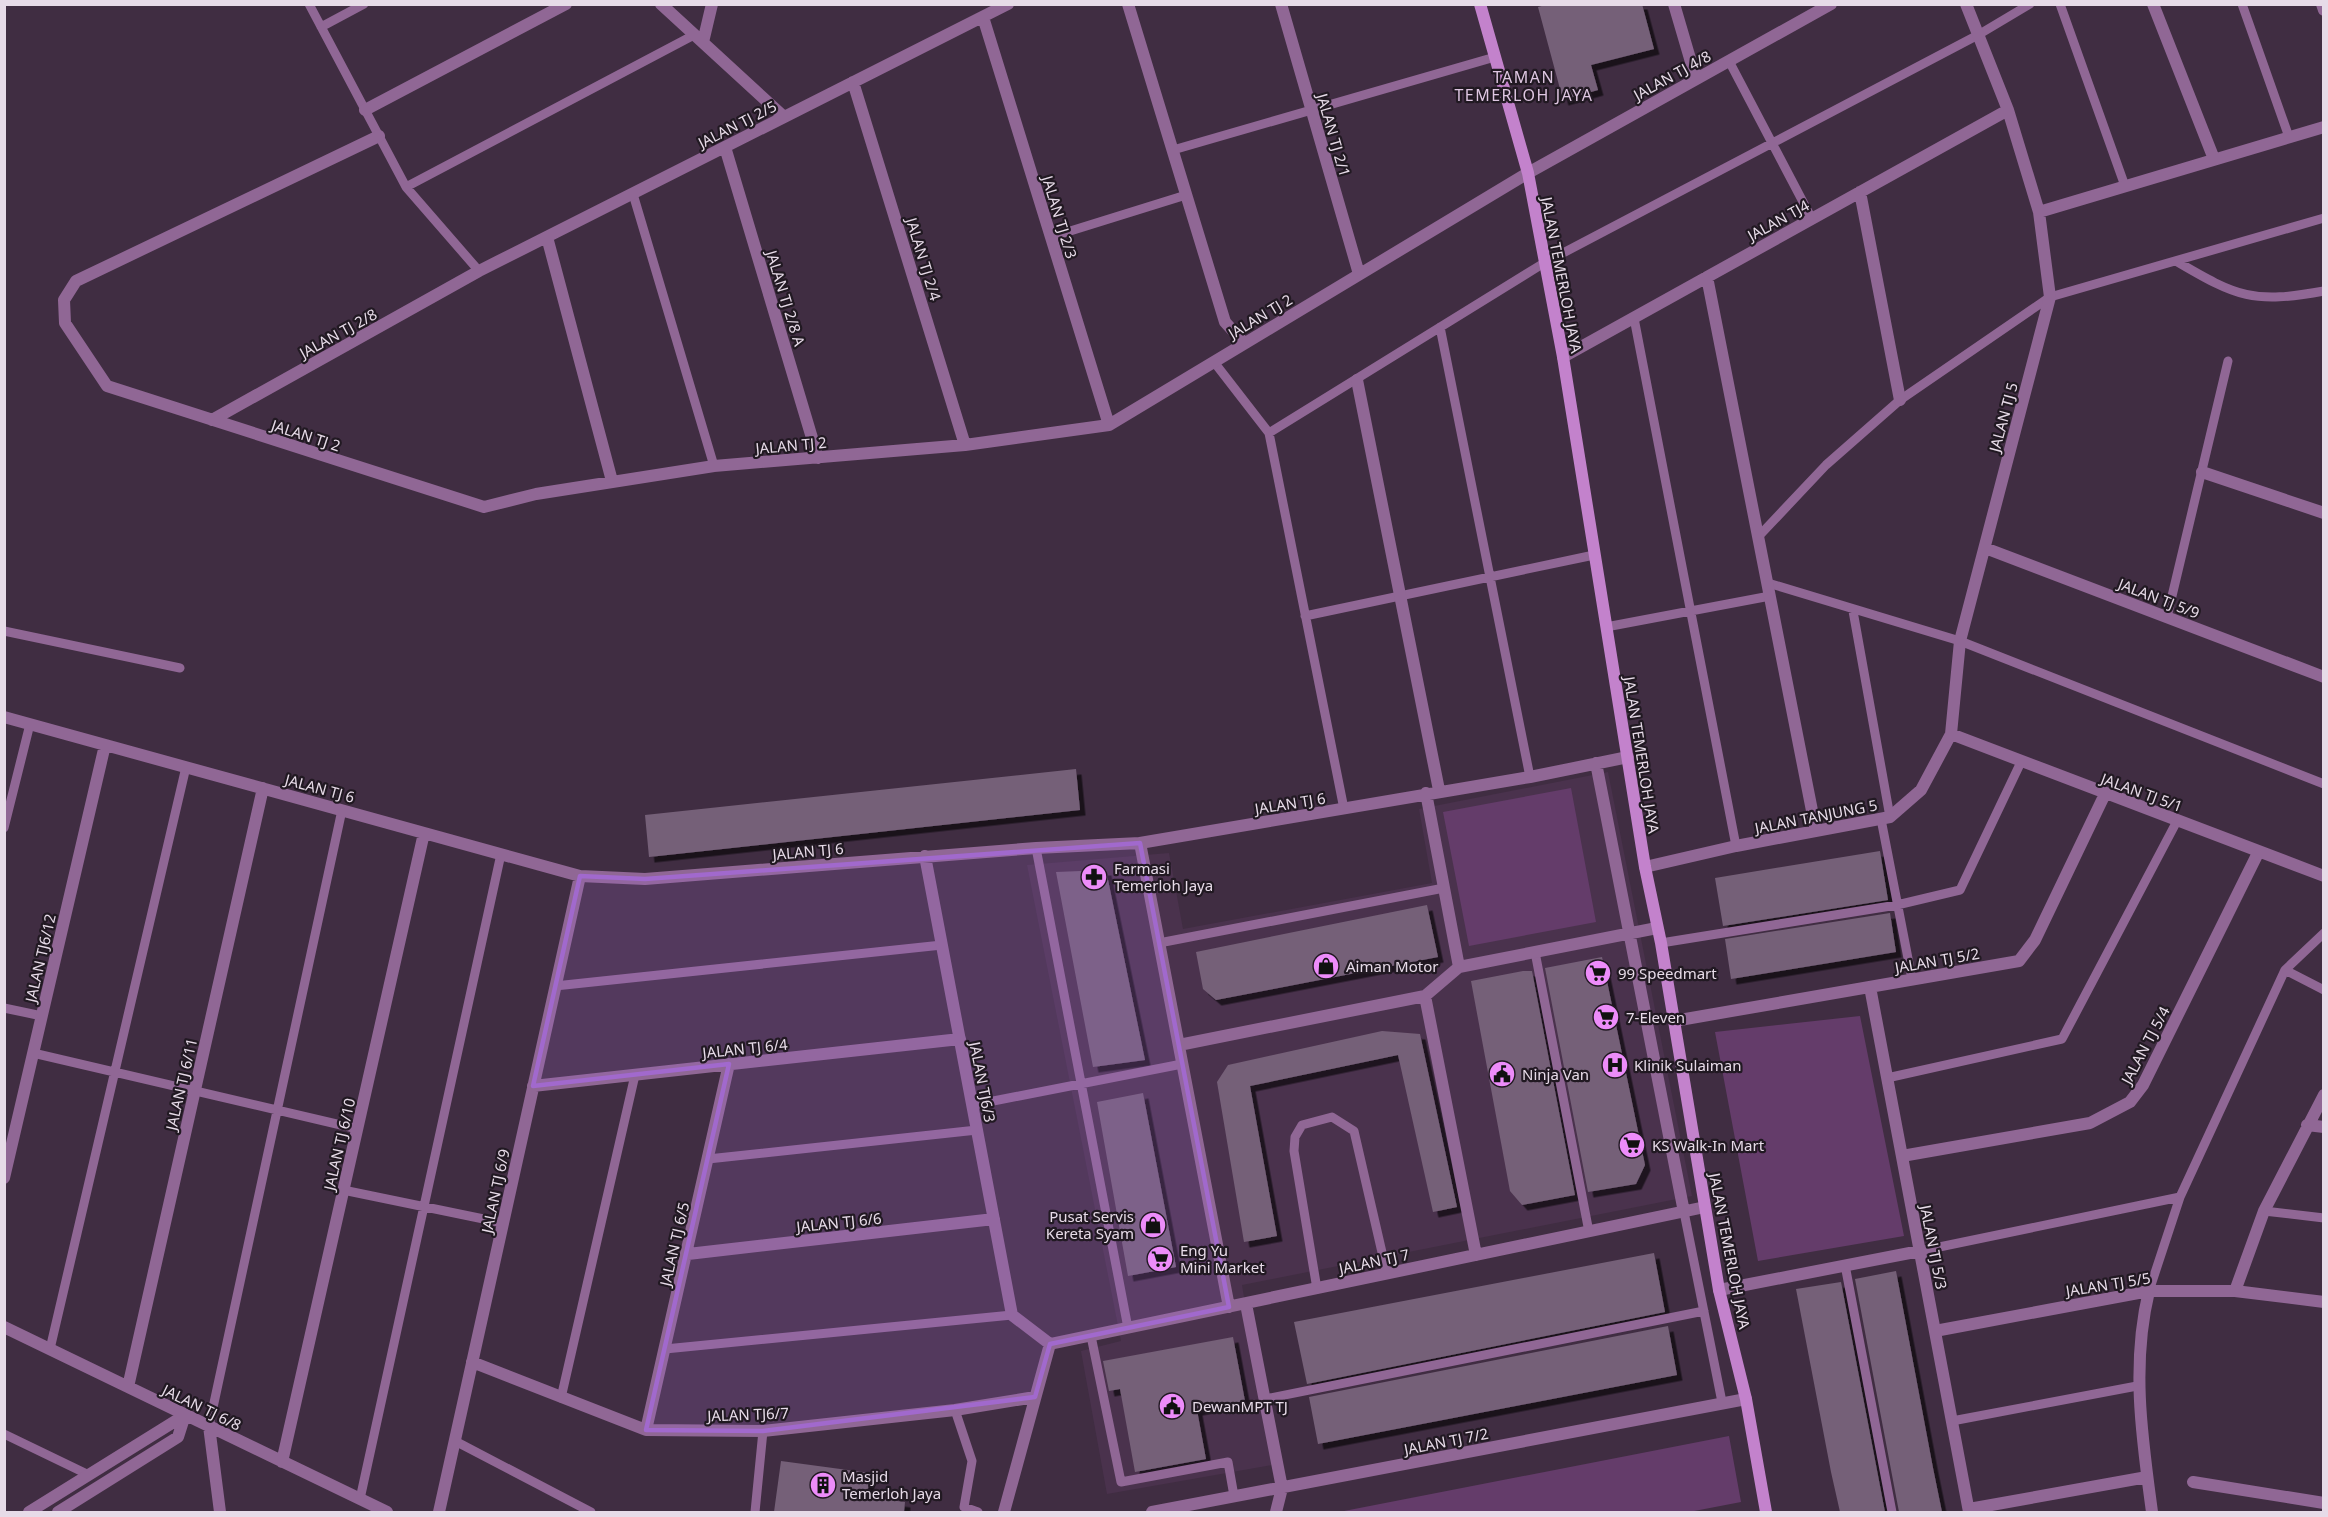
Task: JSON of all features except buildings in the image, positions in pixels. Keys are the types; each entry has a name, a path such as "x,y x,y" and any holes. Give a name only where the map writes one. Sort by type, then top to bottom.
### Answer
{"street":[{"path":"365,110 566,4"},
{"path":"661,4 784,117"},
{"path":"699,39 712,4"},
{"name":"JALAN TJ 2/5","path":"479,271 1008,4"},
{"path":"1128,4 1225,322 1244,343"},
{"name":"JALAN TJ 2/1","path":"1281,4 1359,274"},
{"name":"JALAN TEMERLOH JAYA","path":"1480,4 1528,172 1563,357 1646,867 1661,943 1719,1290 1746,1399 1766,1512"},
{"path":"1674,4 1696,79"},
{"name":"JALAN TJ 4/8","path":"1528,172 1831,4"},
{"name":"JALAN TJ 5","path":"1951,734 1960,641 2050,297 2039,212 2008,110 1966,4"},
{"path":"2153,4 2214,159"},
{"path":"2322,4 2324,10"},
{"name":"JALAN TJ 2/3","path":"983,17 1109,425"},
{"name":"JALAN TJ 2/4","path":"853,82 965,445"},
{"name":"JALAN TJ4","path":"1563,357 2008,110"},
{"path":"2039,212 2324,127"},
{"name":"JALAN TJ 2","path":"379,136 76,281 64,300 65,323 106,386 484,507 536,494 714,466 965,445 1109,425 1528,172"},
{"name":"JALAN TJ 2/8 A","path":"725,147 818,458"},
{"path":"1860,192 1900,400"},
{"path":"547,237 612,481"},
{"name":"JALAN TJ 2/8","path":"212,420 479,271"},
{"path":"1707,277 1816,831"},
{"path":"1357,380 1439,790"},
{"path":"2202,472 2324,513"},
{"name":"JALAN TJ 5/9","path":"1985,548 2324,677"},
{"name":"JALAN TJ 6","path":"4,717 580,876 645,879 1035,848 1140,843 1344,809 1439,790 1530,777 1628,757"},
{"name":"JALAN TANJUNG 5","path":"1646,867 1736,846 1886,818 1921,790 1951,734"},
{"name":"JALAN TJ 5/1","path":"1951,734 2258,853 2324,876"},
{"name":"JALAN TJ6/12","path":"4,1178 105,745"},
{"path":"1596,763 1684,1212"},
{"name":"JALAN TJ 6/11","path":"128,1387 263,788"},
{"path":"1425,793 1459,967"},
{"name":"JALAN TJ 5/2","path":"1674,1021 2019,961 2036,940 2105,794"},
{"name":"JALAN TJ 6/10","path":"282,1462 424,833"},
{"path":"1140,843 1229,1307"},
{"name":"JALAN TJ 5/4","path":"1902,1156 2090,1123 2130,1102 2143,1085 2258,853"},
{"name":"JALAN TJ6/3","path":"925,856 1012,1315"},
{"name":"JALAN TJ 6/9","path":"439,1512 580,876"},
{"path":"1179,1045 1425,996 1459,967 1657,928"},
{"name":"JALAN TJ 5/3","path":"1870,987 1969,1511"},
{"path":"1425,996 1476,1255"},
{"name":"JALAN TJ 6/4","path":"533,1086 960,1039"},
{"name":"JALAN TJ 6/5","path":"646,1430 688,1254 729,1064"},
{"path":"2235,1291 2264,1211 2324,1095"},
{"path":"2307,1125 2324,1127"},
{"name":"JALAN TJ 7","path":"1050,1344 1705,1207"},
{"name":"JALAN TJ 6/6","path":"688,1254 994,1220"},
{"path":"1719,1290 1920,1251"},
{"path":"2149,1291 2139,1345 2137,1386 2152,1512"},
{"name":"JALAN TJ 5/5","path":"1935,1331 2149,1291 2235,1291 2324,1302"},
{"path":"1246,1304 1282,1488 1276,1512"},
{"path":"1004,1512 1050,1344 1012,1315"},
{"name":"JALAN TJ 6/8","path":"4,1327 387,1512"},
{"name":"JALAN TJ6/7","path":"472,1362 646,1430 763,1431 955,1410 1035,1397"},
{"name":"JALAN TJ 7/2","path":"1152,1512 1191,1509 1234,1496 1746,1399"},
{"path":"29,1512 185,1415"},
{"path":"58,1512 178,1437 185,1415"},
{"path":"209,1426 220,1512"},
{"path":"1969,1511 2147,1477"},
{"path":"2193,1482 2324,1503"}],"lane":[{"path":"309,4 406,187 479,271"},
{"path":"321,27 364,4"},
{"path":"1269,433 1544,263 1978,35 2031,4"},
{"path":"2060,4 2125,186"},
{"path":"2242,4 2289,137"},
{"path":"406,187 699,39"},
{"path":"1173,150 1495,57"},
{"path":"1729,61 1812,219"},
{"path":"633,194 714,466"},
{"path":"1051,237 1186,195"},
{"path":"1759,536 1826,465 1900,400 2050,297 2324,219"},
{"path":"2176,261 2223,289 2253,297 2286,298 2324,291"},
{"path":"1634,318 1736,846"},
{"path":"1440,327 1530,777"},
{"path":"2167,617 2228,361"},
{"path":"1214,362 1269,433 1344,809"},
{"path":"1305,616 1594,555"},
{"path":"1606,627 1690,612 1769,590 1960,641 2324,784"},
{"path":"1853,611 1886,818 1897,905 1912,979"},
{"path":"4,632 180,668"},
{"path":"4,828 30,724"},
{"path":"1661,943 1897,905 1960,890 2021,762"},
{"path":"50,1349 186,767"},
{"path":"209,1426 342,810"},
{"path":"1887,1078 2062,1039 2177,820"},
{"path":"1035,848 1128,1328"},
{"path":"360,1499 501,854"},
{"path":"1159,943 1444,888"},
{"path":"2149,1291 2180,1197 2284,970 2324,933"},
{"path":"555,986 942,945"},
{"path":"1535,952 1589,1232"},
{"path":"2284,970 2324,990"},
{"path":"4,1008 42,1016"},
{"path":"33,1053 358,1129"},
{"path":"973,1105 1182,1065"},
{"path":"561,1398 635,1075"},
{"path":"1317,1289 1294,1151 1295,1137 1302,1125 1332,1117 1354,1131 1387,1274"},
{"path":"708,1159 977,1130"},
{"path":"344,1190 503,1223"},
{"path":"1920,1251 2180,1197"},
{"path":"2264,1211 2324,1218"},
{"path":"1684,1212 1722,1402"},
{"path":"1845,1265 1892,1512"},
{"path":"1265,1399 1704,1311"},
{"path":"665,1349 1012,1315"},
{"path":"1090,1336 1121,1482 1228,1462 1234,1496"},
{"path":"1952,1420 2137,1386"},
{"path":"955,1410 972,1461 964,1508 978,1512"},
{"path":"755,1512 763,1431"},
{"path":"4,1434 89,1475"},
{"path":"455,1441 591,1512"}],"highlighted area":[{"path":"1140,843 1229,1307 1050,1344 1035,1397 763,1431 646,1430 729,1064 533,1086 580,876 645,879"}],"shaded area":[{"path":"1608,772 1692,1196 1242,1285 1272,1465 1107,1494 1081,1351 1121,1341 1027,865 1169,853 1183,929 1432,883 1419,809"},
{"path":"1571,788 1596,922 1469,946 1443,812"},
{"path":"1860,1016 1904,1236 1758,1261 1715,1032"},
{"path":"1729,1436 1741,1502 1689,1512 1339,1512"}],"place":[{"name":"Farmasi Temerloh Jaya","path":"1094,877"},
{"name":"Aiman Motor","path":"1326,966"},
{"name":"99 Speedmart","path":"1598,973"},
{"name":"7-Eleven","path":"1606,1017"},
{"name":"Klinik Sulaiman","path":"1615,1065"},
{"name":"Ninja Van","path":"1502,1074"},
{"name":"KS Walk-In Mart","path":"1632,1145"},
{"name":"Pusat Servis Kereta Syam","path":"1153,1225"},
{"name":"Eng Yu Mini Market","path":"1160,1259"},
{"name":"DewanMPT TJ","path":"1172,1406"},
{"name":"Masjid Temerloh Jaya","path":"823,1485"}],"district":[{"name":"TAMAN TEMERLOH JAYA","path":"1524,86"}]}
